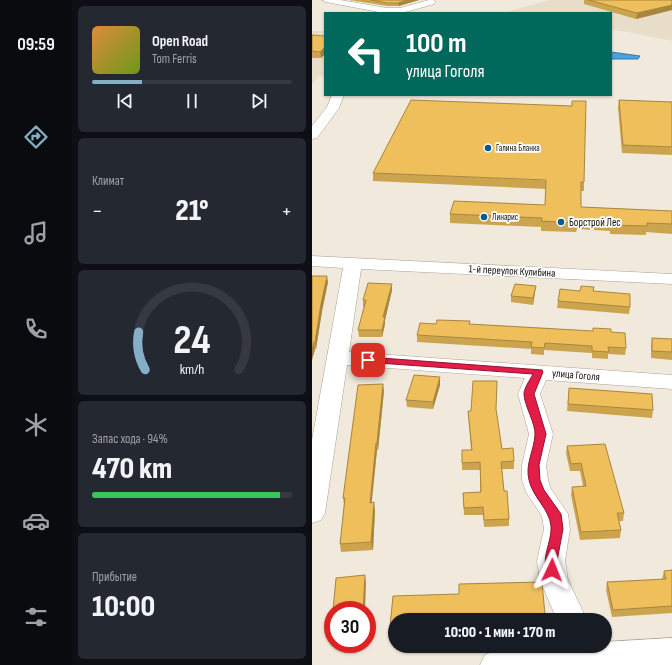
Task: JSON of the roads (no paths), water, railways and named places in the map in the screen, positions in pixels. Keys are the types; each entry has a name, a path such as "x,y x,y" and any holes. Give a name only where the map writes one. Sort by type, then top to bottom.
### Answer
{"street":[{"path":"326,0 387,11 406,12"},
{"path":"400,11 434,1"},
{"path":"420,12 434,1"},
{"path":"312,135 333,108 338,96"},
{"name":"1-й переулок Кулибина","path":"312,261 672,279"},
{"path":"312,513 352,263"},
{"name":"улица Гоголя","path":"337,358 672,382"},
{"path":"539,372 529,394 541,434 534,465 535,480 539,492 555,514 557,529 551,561 554,580 569,613"},
{"path":"496,665 583,656 672,652"}],"water":[{"path":"612,52 640,56 638,59 612,59"}],"place":[{"name":"Галина Бланка","path":"488,148"},
{"name":"Линарис","path":"484,217"},
{"name":"Борстрой Лес","path":"561,222"}]}
